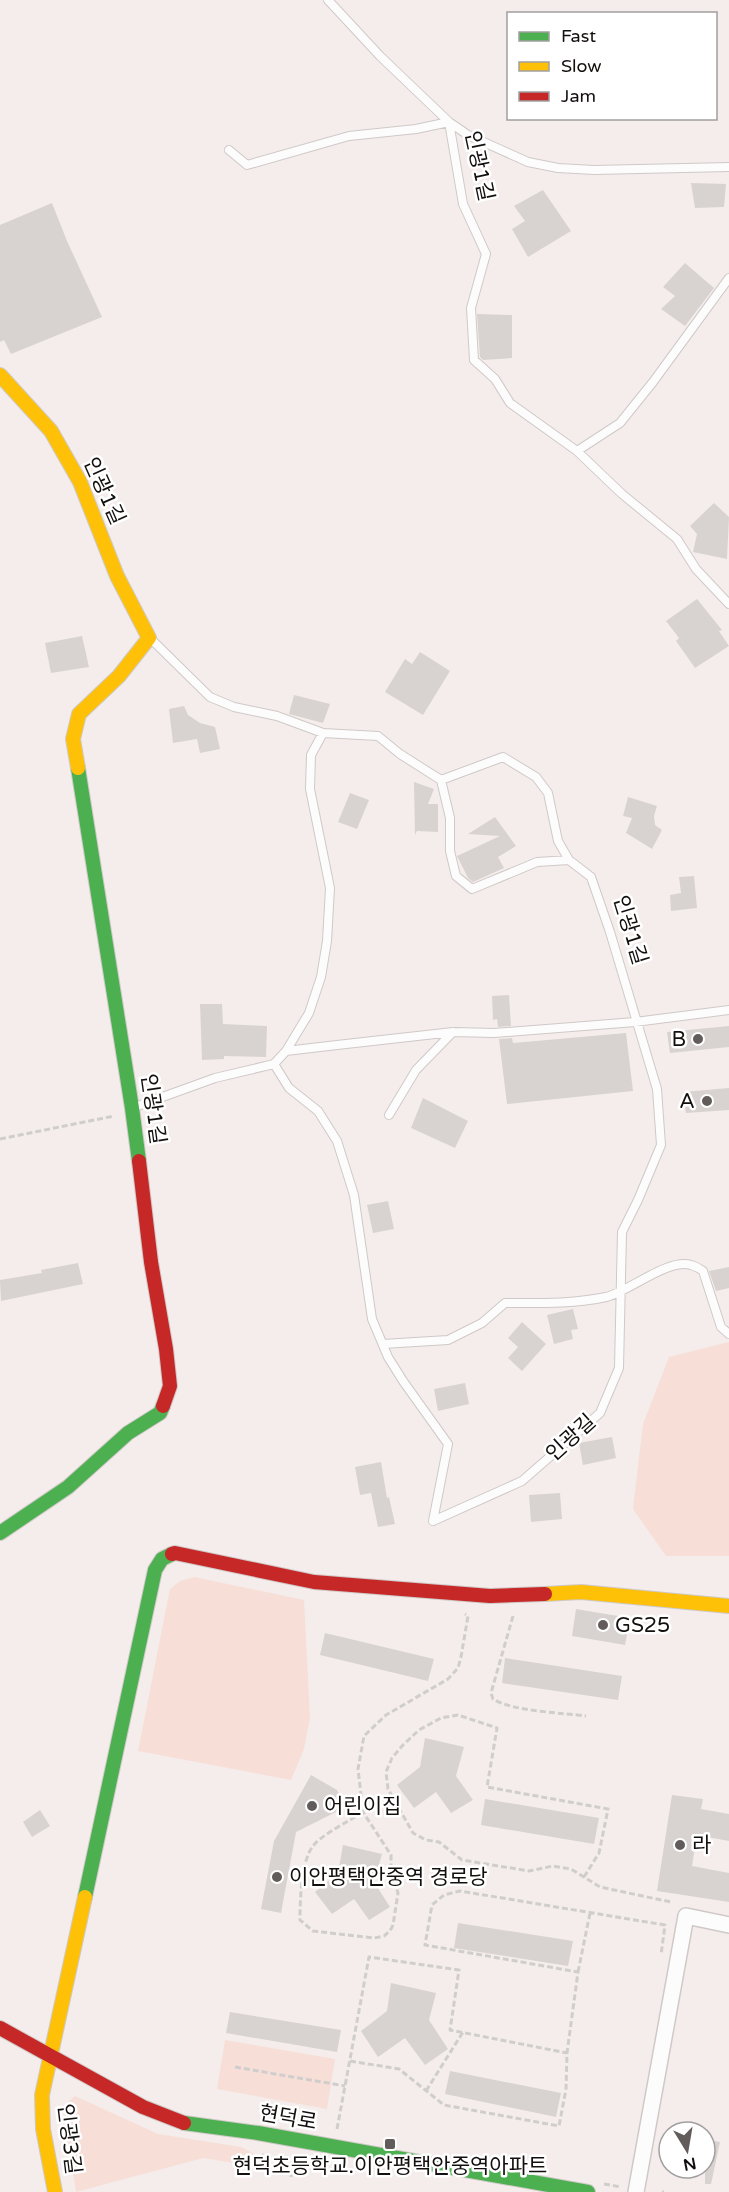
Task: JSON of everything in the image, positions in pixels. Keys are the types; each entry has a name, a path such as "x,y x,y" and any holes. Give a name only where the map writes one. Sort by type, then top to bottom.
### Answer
{"street":[{"name":"인광1길","path":"0,375 51,431 57,441 80,482 117,576 149,638 119,676 79,714 73,739 132,1108 151,1262 170,1386 160,1413 128,1433 68,1487 0,1533"},
{"name":"인광3길","path":"55,2192 43,2129 42,2095 155,1570 162,1559 175,1553 315,1582 490,1596 580,1592 729,1606"},
{"path":"630,2190 686,1916 729,1925"},
{"name":"현덕로","path":"0,2028 143,2107 184,2123 258,2133 536,2187 592,2187"}],"lane":[{"name":"인광1길","path":"328,0 380,56 449,123 468,135 528,162 558,168 594,171 729,167"},
{"name":"인광1길","path":"229,150 246,165 349,136 449,123"},
{"name":"인광1길","path":"449,123 463,204 486,254 471,308 474,360 495,379 510,403 577,452 622,494 678,539 696,569 729,604"},
{"path":"577,452 620,423 666,366 729,278"},
{"name":"인광1길","path":"149,638 210,697 234,707 277,716 323,733 378,736 400,754 441,780 503,757 536,777 548,793 558,841 569,860 591,877 610,932 635,1022"},
{"path":"132,1108 215,1078 274,1064 286,1052 309,1013 321,977 327,941 330,888 310,789 311,755 323,733"},
{"path":"441,780 450,818 450,851 456,876 472,889 537,862 569,860"},
{"path":"286,1052 453,1032 494,1032 635,1022 729,1010"},
{"name":"인광길","path":"383,1344 403,1381 448,1444 433,1521 522,1481 600,1413 619,1368 622,1232 662,1145 657,1089 635,1022"},
{"path":"389,1115 416,1070 453,1032"},
{"path":"274,1064 289,1088 318,1111 337,1141 354,1195 372,1319 383,1344 447,1340 483,1323 505,1303 607,1297 645,1277 689,1264 704,1271 722,1327 729,1334"}],"path":[{"path":"0,1138 111,1117 132,1108"},
{"path":"363,1812 314,1844 307,1856 300,1920 313,1931 374,1938 384,1936 393,1925 398,1893 391,1871 391,1855 363,1812 357,1769 364,1736 386,1715 448,1679 458,1668 468,1616 460,1609"},
{"path":"523,1614 511,1616 491,1693 493,1700 523,1708 586,1716"},
{"path":"584,1877 599,1853 608,1809 487,1787 497,1728 458,1715 441,1718 419,1730 392,1758 386,1772 388,1789 413,1833 426,1840 439,1842 462,1860 529,1871 553,1866 571,1869 600,1887 671,1902"},
{"path":"579,1972 425,1945 432,1905 444,1895 460,1891 665,1925"},
{"path":"350,2061 399,2069 444,2105 559,2126 566,2089 567,2053 590,1913"},
{"path":"336,2134 369,1957 459,1970 450,2030 567,2053"},
{"path":"426,2091 463,2032"},
{"path":"235,2067 345,2086"},
{"path":"258,2151 269,2163 269,2174"},
{"path":"592,2187 630,2190"}],"shaded area":[{"path":"729,1342 729,1556 666,1556 633,1509 643,1424 669,1357"},
{"path":"194,1577 304,1600 310,1718 304,1749 291,1780 138,1751 170,1589 180,1581"},
{"path":"225,2040 335,2059 327,2109 217,2089"},
{"path":"75,2096 158,2134 241,2147 254,2154 260,2161 259,2167 203,2158 76,2192 63,2106"}],"building":[{"path":"691,183 726,184 724,207 695,208"},
{"path":"543,190 571,231 528,257 512,229 525,221 514,206"},
{"path":"52,203 102,317 11,354 4,340 0,342 0,225"},
{"path":"685,263 714,288 685,326 661,309 675,296 663,287"},
{"path":"477,314 512,315 512,358 483,360 480,357"},
{"path":"714,503 729,517 727,559 693,552 697,534 690,526"},
{"path":"697,599 722,630 719,631 729,646 695,668 676,641 679,638 666,621"},
{"path":"82,636 89,667 51,673 45,643"},
{"path":"420,652 450,671 423,715 385,692 405,659 412,664"},
{"path":"294,695 330,704 323,723 289,714"},
{"path":"184,706 188,715 200,723 215,727 220,749 200,753 197,739 173,743 169,709"},
{"path":"414,782 434,789 428,804 438,804 438,832 417,831 415,835"},
{"path":"350,793 369,800 357,829 338,822"},
{"path":"628,797 657,806 654,816 655,825 662,830 652,849 626,833 632,818 623,816"},
{"path":"495,817 516,846 498,857 504,868 473,882 468,878 457,856 500,836 468,834"},
{"path":"694,876 697,908 671,911 670,895 681,893 679,877"},
{"path":"509,995 511,1026 498,1027 497,1019 493,1020 492,996"},
{"path":"200,1004 222,1004 223,1024 267,1026 266,1057 224,1056 224,1059 202,1060"},
{"name":"B","path":"729,1026 729,1047 670,1053 667,1032"},
{"path":"626,1033 633,1091 507,1104 499,1039 512,1038 513,1043"},
{"name":"A","path":"729,1088 729,1110 686,1113 683,1092"},
{"path":"423,1098 468,1121 455,1148 411,1128"},
{"path":"388,1201 394,1229 373,1233 367,1205"},
{"path":"78,1263 83,1284 1,1301 0,1280 42,1273 41,1270"},
{"path":"729,1267 729,1288 716,1291 709,1271"},
{"path":"573,1309 578,1329 571,1330 573,1339 554,1344 547,1315"},
{"path":"522,1322 546,1344 522,1371 508,1358 518,1347 508,1338"},
{"path":"465,1383 469,1404 438,1411 434,1389"},
{"path":"612,1437 616,1458 583,1465 579,1443"},
{"path":"381,1462 387,1498 389,1497 395,1524 378,1527 371,1493 360,1495 355,1467"},
{"path":"560,1493 562,1519 531,1522 529,1495"},
{"path":"576,1609 630,1618 625,1645 572,1636"},
{"path":"325,1633 434,1659 428,1681 320,1655"},
{"path":"505,1658 622,1676 618,1700 502,1683"},
{"path":"425,1738 464,1747 456,1776 473,1800 451,1813 436,1792 414,1808 397,1785 420,1767"},
{"path":"311,1775 337,1790 346,1807 296,1832 281,1913 261,1909 274,1841"},
{"name":"라","path":"672,1795 703,1799 701,1809 729,1814 729,1841 697,1835 692,1866 729,1873 729,1902 657,1891"},
{"path":"485,1799 599,1818 594,1844 481,1825"},
{"path":"40,1810 50,1826 32,1837 23,1822"},
{"path":"343,1845 382,1854 374,1882 390,1907 369,1920 354,1899 332,1914 315,1892 338,1873"},
{"path":"458,1923 573,1941 568,1966 454,1948"},
{"path":"391,1983 436,1993 429,2020 448,2049 425,2065 405,2038 378,2057 361,2031 387,2011"},
{"path":"230,2012 341,2030 337,2052 226,2033"},
{"path":"450,2071 561,2093 556,2117 445,2094"},
{"path":"705,2180 712,2180 711,2184 705,2184"}],"traffic: fast":[{"path":"78,768 139,1161"},
{"path":"0,1533 68,1487 128,1433 160,1413 163,1406"},
{"path":"85,1897 155,1570 162,1559 172,1554"},
{"path":"184,2123 258,2133 588,2192"}],"traffic: slow":[{"path":"0,375 51,431 80,482 117,576 149,638 119,676 79,714 73,739 78,768"},
{"path":"545,1594 581,1592 729,1606"},
{"path":"55,2192 43,2129 42,2095 85,1897"}],"traffic: jam":[{"path":"139,1161 151,1262 170,1386 163,1406"},
{"path":"172,1554 314,1582 490,1596 545,1594"},
{"path":"0,2028 143,2107 184,2123"}],"place":[{"name":"B","path":"698,1039"},
{"name":"A","path":"707,1101"},
{"name":"GS25","path":"603,1625"},
{"name":"어린이집","path":"312,1806"},
{"name":"라","path":"680,1845"},
{"name":"이안평택안중역 경로당","path":"277,1877"},
{"name":"현덕초등학교.이안평택안중역아파트","path":"390,2144"}]}
